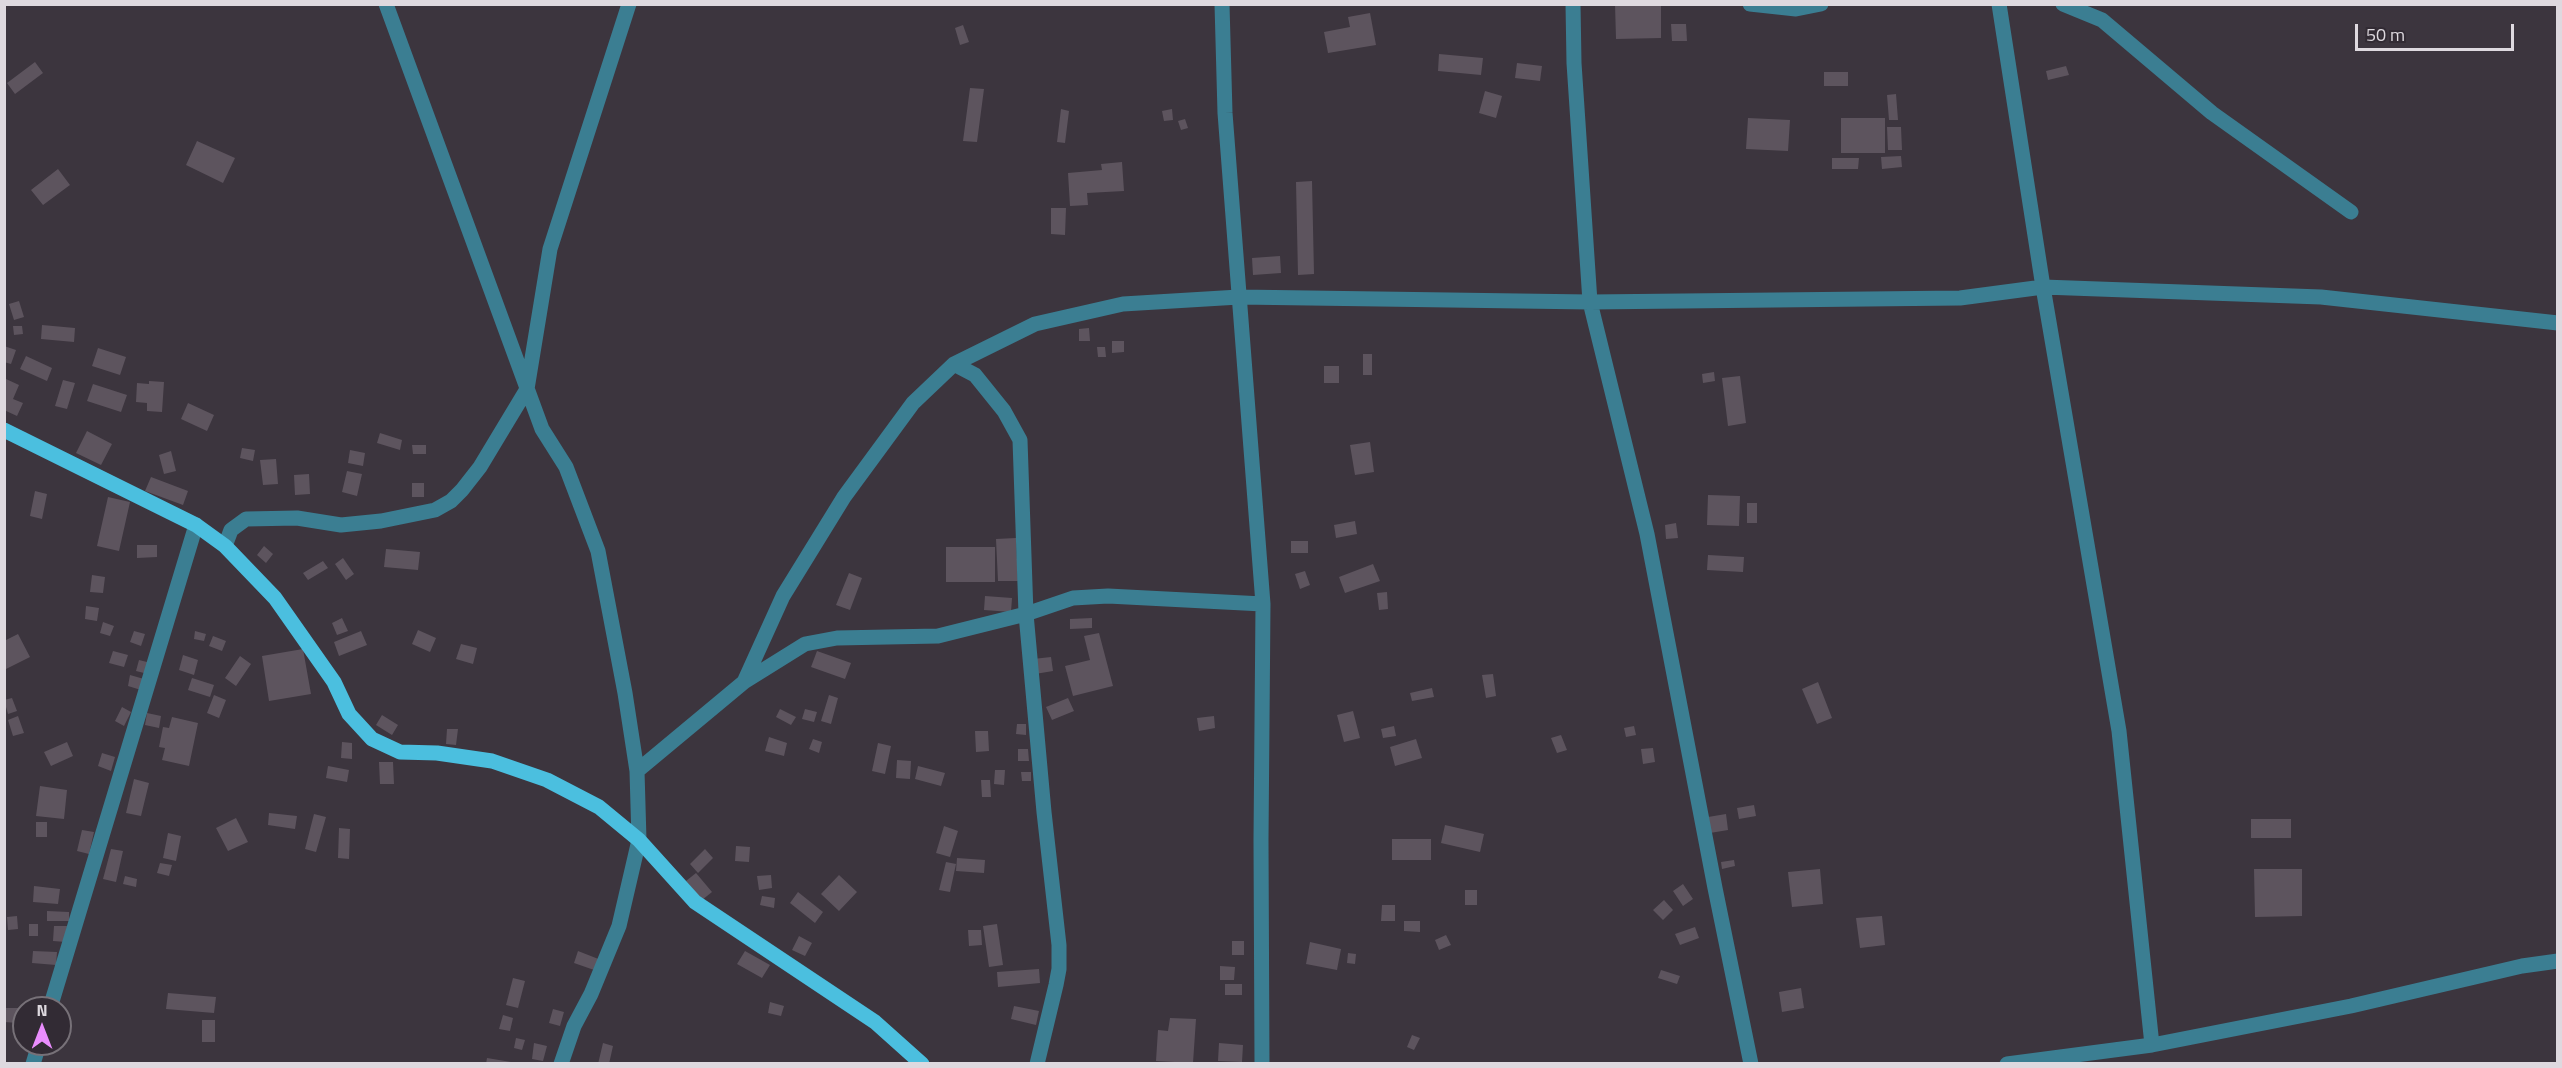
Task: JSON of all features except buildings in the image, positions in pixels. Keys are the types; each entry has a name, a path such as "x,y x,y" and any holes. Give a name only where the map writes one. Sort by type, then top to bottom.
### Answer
{"main road":[{"path":"4,430 196,525 225,546 275,598 334,682 349,714 372,739 400,752 437,753 492,761 547,780 599,807 639,840 695,902 875,1022 922,1064"}],"street":[{"path":"386,4 542,429 566,467 598,551 637,771 639,840 619,926 591,994 574,1026 561,1064"},
{"path":"225,546 231,530 246,519 297,518 340,525 381,521 435,510 451,501 468,482 527,389 550,249 629,4"},
{"path":"1222,4 1225,113 1263,604 1262,1064"},
{"path":"1573,4 1574,63 1590,302 1647,534 1751,1064"},
{"path":"1750,4 1796,9 1821,4"},
{"path":"1999,4 2043,287 2119,731 2152,1045"},
{"path":"2063,4 2102,20 2212,113 2351,212"},
{"path":"744,682 783,596 844,497 913,404 954,364 1035,324 1123,304 1239,297 1590,302 1960,298 2043,287 2322,297 2558,323"},
{"path":"954,364 975,375 1004,411 1020,440 1026,614 1059,945 1058,977 1037,1064"},
{"path":"54,996 196,525"},
{"path":"637,771 744,682 805,644 837,638 938,636 1026,614 1074,598 1108,596 1263,604"},
{"path":"2007,1064 2152,1045 2351,1006 2522,966 2558,961"}]}
